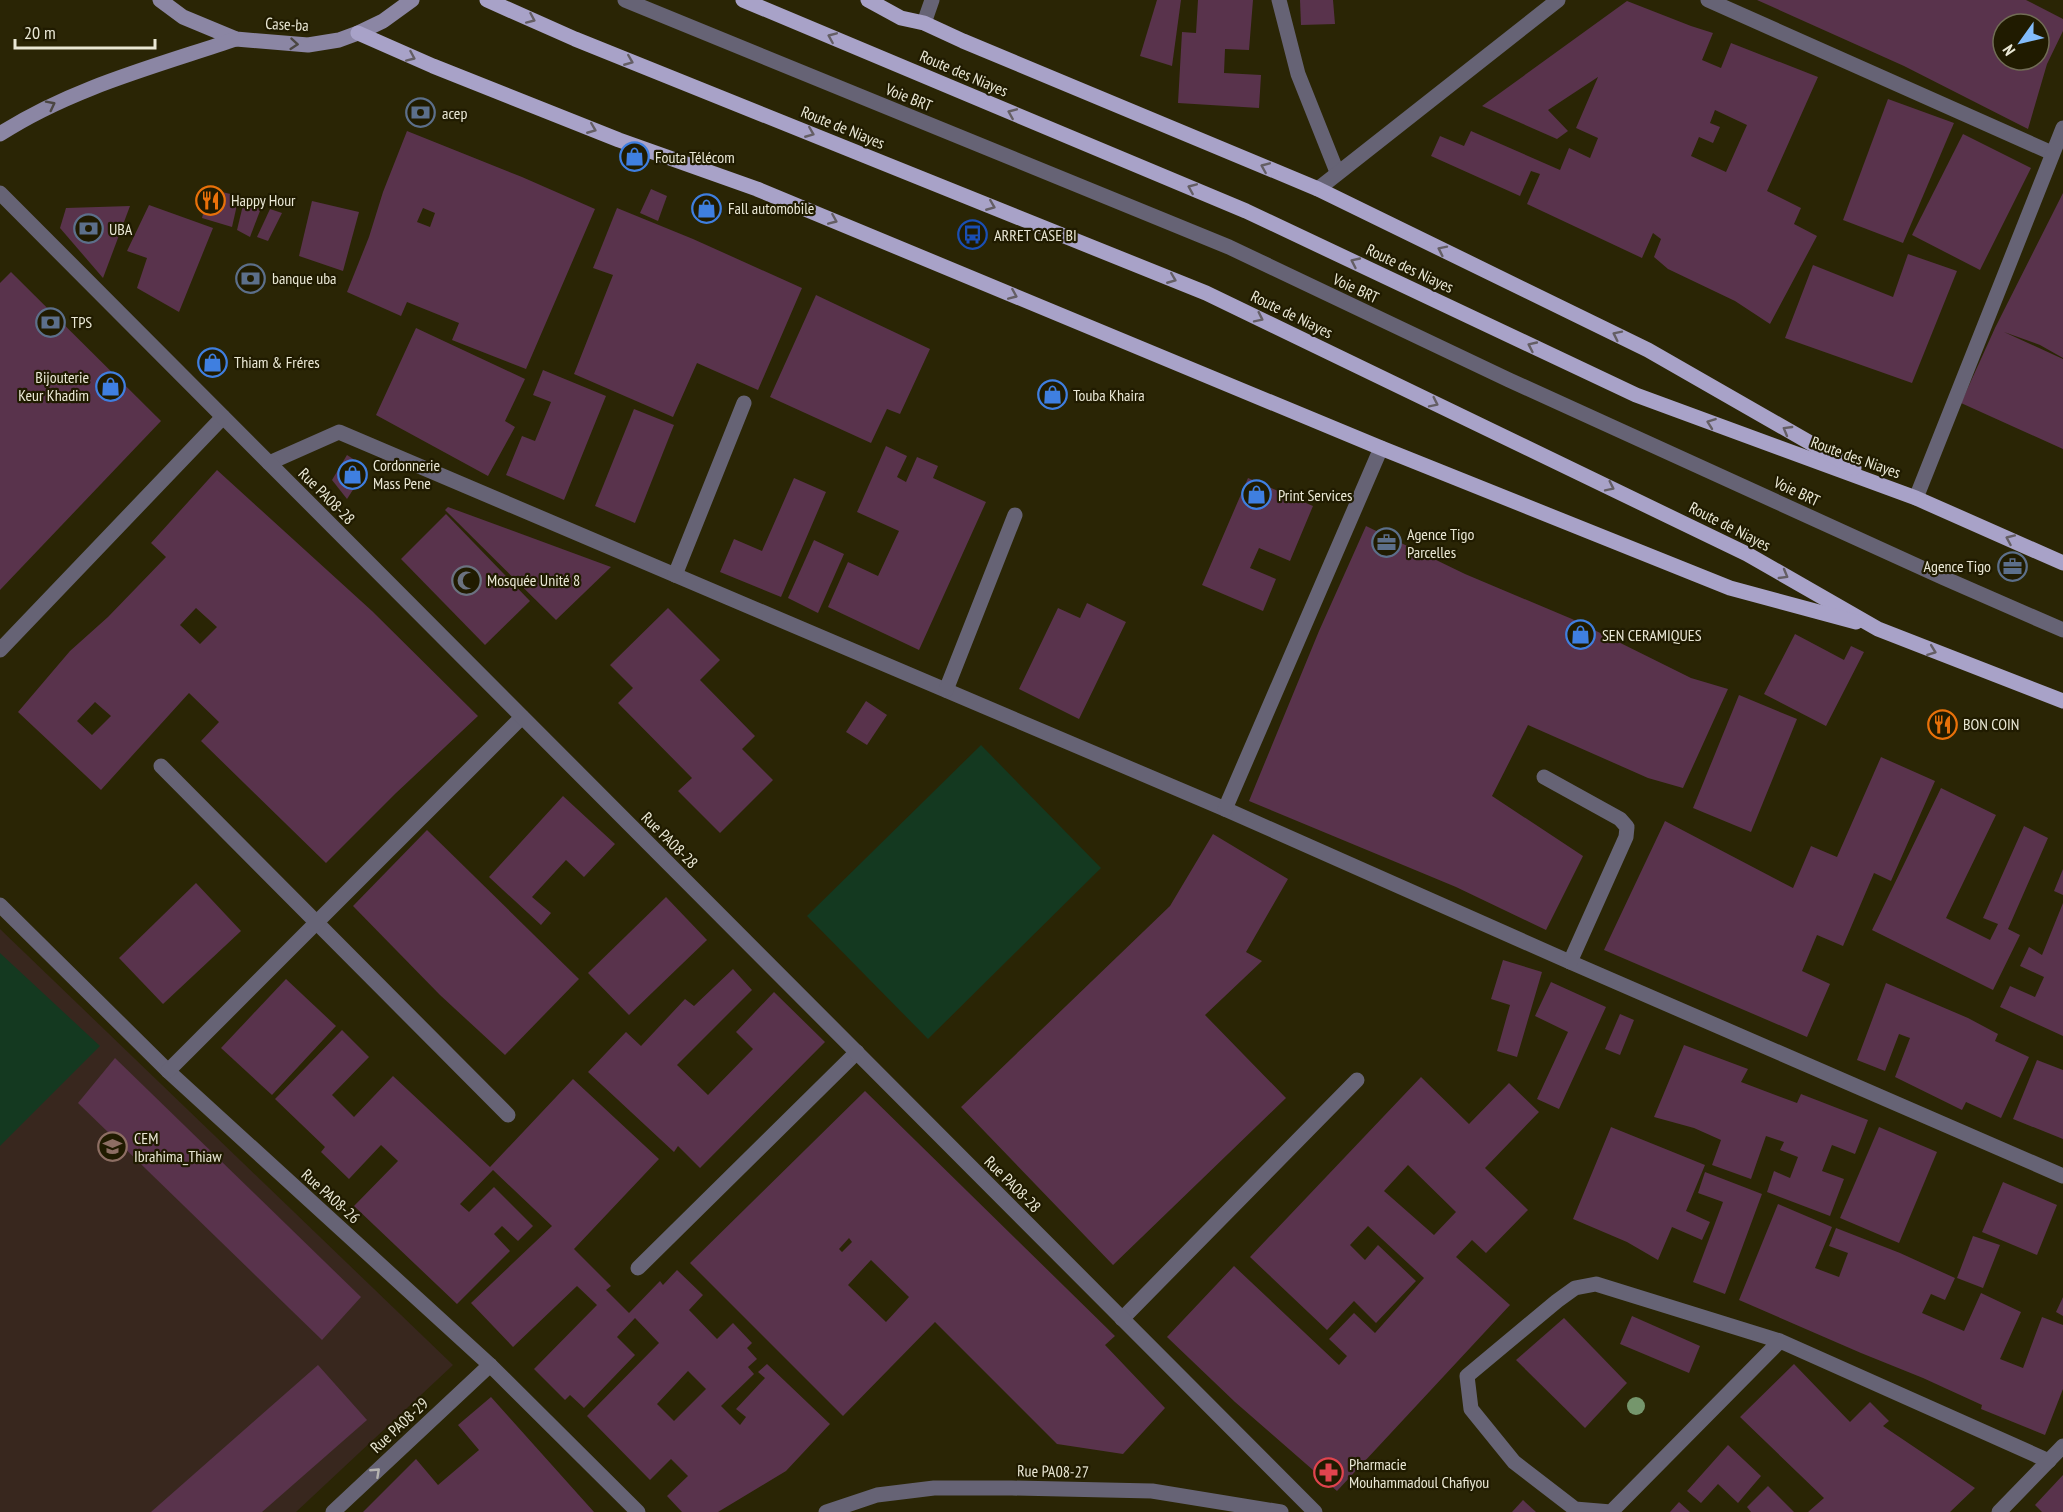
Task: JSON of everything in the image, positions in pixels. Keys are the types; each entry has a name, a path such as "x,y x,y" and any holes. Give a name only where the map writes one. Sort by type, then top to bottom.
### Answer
{"main road":[{"name":"Case-ba","path":"160,0 183,17 236,39 308,45 339,40 358,33 383,21 412,0"},
{"name":"Route de Niayes","path":"488,0 575,39 1206,293 1747,554 1878,628 2063,701"},
{"name":"Route des Niayes","path":"743,0 1246,211 1636,395 1916,498 2063,563"},
{"path":"868,0 901,18 924,23 1318,189 1648,350 1893,490"},
{"path":"358,33 433,66 619,140 757,189 1381,448 1730,588 1878,628"},
{"path":"0,134 20,121 68,97 236,39"}],"street":[{"name":"Voie BRT","path":"625,0 1229,248 1520,385 2063,630"},
{"path":"924,23 932,0"},
{"path":"1279,0 1298,74 1337,172"},
{"path":"1318,189 1558,0"},
{"path":"1708,0 2052,153"},
{"path":"1916,498 2063,128"},
{"name":"Rue PA08-28","path":"0,193 1315,1512"},
{"path":"675,575 744,403"},
{"path":"0,650 223,417"},
{"path":"269,463 339,432 1225,809 2063,1176"},
{"path":"1225,809 1381,448"},
{"path":"946,690 1015,515"},
{"path":"168,1071 522,717"},
{"path":"161,766 508,1115"},
{"path":"1544,777 1620,819 1627,827 1626,837 1570,962"},
{"name":"Rue PA08-26","path":"0,905 168,1071 490,1365 638,1512"},
{"path":"638,1268 857,1052"},
{"path":"1122,1319 1357,1080"},
{"path":"1780,1341 1611,1512 1575,1509 1514,1462 1471,1408 1467,1376 1575,1288 1596,1284 1780,1341 2049,1461"},
{"name":"Rue PA08-29","path":"333,1512 490,1365"},
{"path":"1999,1512 2063,1446"},
{"name":"Rue PA08-27","path":"826,1512 877,1495 934,1488 1152,1491 1281,1512"}],"shaded area":[{"name":"CEM Ibrahima_Thiaw","path":"0,929 453,1365 296,1512 0,1512"}],"green space":[{"path":"981,745 1101,868 928,1039 807,916"},
{"path":"0,953 100,1046 0,1146"}],"building":[{"path":"1157,0 1181,0 1172,66 1140,56"},
{"path":"1198,0 1253,0 1249,50 1225,49 1224,73 1261,75 1259,108 1178,103 1182,32 1196,33"},
{"path":"1300,0 1333,0 1335,24 1301,25"},
{"path":"1757,0 2026,0 2049,12 1991,12 1991,72 2045,72 2028,129 1904,66"},
{"path":"1627,1 1713,33 1702,60 1721,68 1731,43 1818,77 1767,191 1801,208 1794,224 1817,236 1770,324 1735,301 1668,269 1654,257 1661,239 1653,233 1642,258 1527,204 1540,174 1531,171 1520,196 1431,156 1440,136 1464,146 1471,131 1560,170 1569,148 1590,158 1598,138 1576,128 1598,77 1548,110 1568,131 1557,139 1482,106","holes":["1715,110 1747,125 1726,172 1691,156 1699,137 1713,143 1720,127 1710,123"]},
{"path":"2051,13 2063,19 2063,31 2051,56"},
{"path":"1888,99 1954,123 1903,243 1843,220"},
{"path":"407,131 595,209 526,369 452,340 459,323 407,302 401,316 347,292 369,237 383,192","holes":["423,208 435,213 430,227 417,222"]},
{"path":"1963,134 2031,168 1980,270 1912,235"},
{"path":"209,189 239,196 232,227 202,218"},
{"path":"651,189 667,196 658,221 640,213"},
{"path":"2063,193 2063,358 2040,345 2004,332 2063,359 2063,449 1961,403 1995,328"},
{"path":"244,201 263,203 250,237 237,230"},
{"path":"312,201 359,212 343,271 299,256"},
{"path":"149,205 213,228 179,312 137,288 147,258 127,251"},
{"path":"130,206 103,278 60,228 66,208"},
{"path":"617,208 802,288 758,390 697,363 673,417 574,374 613,275 593,268"},
{"path":"270,209 282,213 268,241 257,237"},
{"path":"1908,254 1957,271 1912,383 1785,338 1813,265 1893,297"},
{"path":"11,272 161,421 0,590 0,283"},
{"path":"816,295 930,349 900,414 887,409 871,443 770,397"},
{"path":"416,328 525,379 505,421 515,427 488,476 376,415"},
{"path":"543,370 606,396 564,500 506,475 522,436 535,441 551,402 533,395"},
{"path":"634,409 674,425 635,523 595,506"},
{"path":"886,446 907,456 897,477 906,482 917,457 938,466 933,478 986,502 919,650 828,607 848,562 878,576 899,531 857,512"},
{"path":"347,455 367,468 347,499 332,480"},
{"path":"217,470 372,611 478,716 326,863 201,741 219,722 189,693 101,790 18,712 70,651 108,617 166,557 151,543","holes":["196,608 217,627 200,644 180,625","95,702 111,716 92,735 77,721"]},
{"path":"794,478 826,492 781,597 720,572 734,539 762,551"},
{"path":"1248,478 1313,506 1290,561 1259,548 1250,568 1276,579 1263,611 1202,585"},
{"path":"448,507 611,567 556,620 445,510"},
{"name":"Mosquée Unité 8","path":"446,514 530,601 485,645 401,559"},
{"path":"1366,526 1465,574 1572,619 1691,678 1728,689 1683,788 1648,778 1528,725 1492,796 1583,856 1546,930 1456,887 1249,801 1319,631"},
{"path":"814,540 844,554 818,613 788,598"},
{"path":"1087,603 1126,622 1079,719 1019,689 1058,608 1080,618"},
{"path":"668,608 720,660 700,680 755,736 742,749 773,780 720,833 678,791 692,778 618,703 633,688 610,665"},
{"path":"1795,634 1844,660 1851,646 1864,652 1826,726 1764,694"},
{"path":"1739,695 1797,719 1751,832 1693,808"},
{"path":"866,701 887,715 867,745 846,732"},
{"path":"1881,757 1935,781 1891,881 1874,873 1843,946 1817,935 1802,971 1830,984 1807,1037 1604,950 1665,821 1793,888 1811,846 1837,857"},
{"path":"1941,788 1996,815 1946,918 1990,940 1998,924 1983,918 2024,826 2048,838 2008,929 2020,935 1993,990 1872,930"},
{"path":"563,796 615,844 584,877 566,860 532,897 551,913 541,925 489,877"},
{"path":"427,830 579,979 505,1055 440,995 353,906"},
{"path":"1213,834 1288,879 1246,952 1262,961 1205,1015 1286,1098 1113,1265 961,1107 1170,906"},
{"path":"2063,869 2063,895 2054,891"},
{"path":"196,883 241,931 163,1004 119,958"},
{"path":"666,897 707,940 629,1015 588,973"},
{"path":"2063,903 2063,1036 2000,1007 2010,986 2035,997 2044,977 2020,966 2029,947 2042,955"},
{"path":"1503,960 1542,972 1517,1057 1497,1051 1510,1005 1491,999"},
{"path":"733,969 752,990 677,1065 708,1095 753,1049 736,1032 774,992 825,1042 700,1168 678,1146 674,1152 588,1072 626,1032 641,1046 685,999 694,1006"},
{"path":"286,979 336,1026 272,1095 221,1048"},
{"path":"1551,982 1606,1007 1559,1109 1537,1099 1568,1032 1535,1016"},
{"path":"1886,983 1968,1018 1998,1034 1995,1041 2029,1057 2001,1118 1966,1102 1962,1110 1895,1077 1910,1038 1899,1034 1885,1071 1857,1060"},
{"path":"1620,1014 1634,1020 1620,1055 1605,1049"},
{"path":"342,1030 369,1057 332,1095 354,1117 393,1076 490,1167 573,1079 659,1159 574,1249 611,1286 606,1290 629,1313 660,1281 663,1285 677,1270 703,1295 689,1310 717,1339 733,1323 752,1343 747,1348 757,1359 748,1367 754,1374 721,1406 740,1425 746,1417 736,1409 765,1378 758,1372 767,1364 830,1424 786,1471 718,1512 682,1512 667,1496 688,1476 671,1459 650,1480 587,1416 659,1343 635,1318 617,1337 635,1355 584,1408 570,1395 565,1400 534,1369 597,1305 577,1286 513,1347 471,1303 552,1226 493,1170 460,1204 469,1212 494,1187 533,1226 518,1241 502,1226 494,1234 510,1251 457,1304 354,1206 398,1161 381,1145 349,1179 321,1152 325,1147 275,1099","holes":["688,1371 706,1389 674,1421 657,1404"]},
{"path":"1684,1045 1748,1069 1741,1082 1797,1103 1801,1094 1868,1120 1855,1154 1832,1145 1822,1171 1844,1179 1830,1216 1767,1192 1774,1171 1790,1178 1798,1157 1780,1150 1784,1142 1766,1136 1751,1179 1712,1165 1721,1140 1694,1128 1654,1117"},
{"path":"115,1058 361,1297 322,1340 78,1103"},
{"path":"2037,1060 2063,1070 2063,1139 2013,1119"},
{"path":"1421,1077 1469,1124 1509,1083 1539,1112 1485,1168 1528,1210 1486,1253 1472,1240 1456,1257 1510,1305 1337,1491 1235,1402 1167,1337 1234,1266 1339,1365 1347,1356 1329,1339 1354,1313 1375,1333 1424,1278 1368,1226 1350,1245 1365,1260 1378,1245 1416,1281 1376,1323 1354,1301 1327,1330 1250,1257","holes":["1408,1165 1456,1212 1434,1235 1384,1191"]},
{"path":"865,1091 1115,1336 1105,1345 1165,1408 1123,1454 1057,1444 935,1322 843,1416 690,1263","holes":["849,1238 852,1242 842,1252 839,1249","871,1260 909,1297 886,1322 848,1285"]},
{"path":"1611,1127 1705,1165 1686,1211 1710,1222 1702,1240 1672,1227 1658,1260 1627,1242 1573,1219"},
{"path":"1879,1127 1937,1152 1899,1243 1840,1218"},
{"path":"1705,1172 1762,1194 1725,1294 1693,1282 1723,1202 1698,1193"},
{"path":"2003,1182 2057,1205 2037,1255 1982,1232"},
{"path":"1778,1204 1832,1227 1815,1268 1839,1277 1848,1253 1829,1246 1836,1228 1955,1278 1945,1300 1931,1294 1922,1313 1964,1331 1981,1293 2021,1312 2000,1359 2023,1368 2042,1317 2063,1325 2063,1389 2045,1435 1981,1409 1982,1405 1923,1378 1739,1300"},
{"path":"1973,1236 2000,1245 1983,1288 1957,1278"},
{"path":"2063,1297 2063,1316 2056,1312"},
{"path":"1632,1316 1700,1346 1689,1373 1620,1344"},
{"path":"1564,1318 1627,1383 1585,1428 1516,1360"},
{"path":"1794,1364 1850,1422 1870,1402 1889,1421 1883,1426 1975,1488 1950,1512 1808,1512 1824,1498 1740,1417"},
{"path":"318,1365 367,1420 262,1512 151,1512"},
{"path":"491,1397 594,1512 363,1512 416,1459 438,1485 479,1450 458,1425"},
{"path":"1728,1445 1761,1476 1738,1503 1718,1484 1701,1503 1687,1491"},
{"path":"2063,1475 2063,1512 2042,1512 2035,1505"},
{"path":"1768,1486 1794,1512 1751,1512 1747,1507"},
{"path":"1523,1500 1536,1512 1512,1512"},
{"path":"1679,1502 1690,1512 1670,1512"}],"place":[{"name":"acep","path":"421,113"},
{"name":"Fouta Télécom","path":"634,157"},
{"name":"Happy Hour","path":"210,200"},
{"name":"Fall automobile","path":"707,208"},
{"name":"UBA","path":"88,229"},
{"name":"ARRET CASE BI","path":"973,235"},
{"name":"banque uba","path":"251,278"},
{"name":"TPS","path":"50,322"},
{"name":"Thiam & Fréres","path":"213,362"},
{"name":"Bijouterie Keur Khadim","path":"110,386"},
{"name":"Touba Khaira","path":"1052,395"},
{"name":"Cordonnerie Mass Pene","path":"352,474"},
{"name":"Print Services","path":"1257,495"},
{"name":"Agence Tigo Parcelles","path":"1386,543"},
{"name":"Agence Tigo","path":"2012,566"},
{"name":"Mosquée Unité 8","path":"466,580"},
{"name":"SEN CERAMIQUES","path":"1581,635"},
{"name":"BON COIN","path":"1942,724"},
{"name":"CEM Ibrahima_Thiaw","path":"113,1147"},
{"name":"Pharmacie Mouhammadoul Chafiyou","path":"1328,1473"}]}
